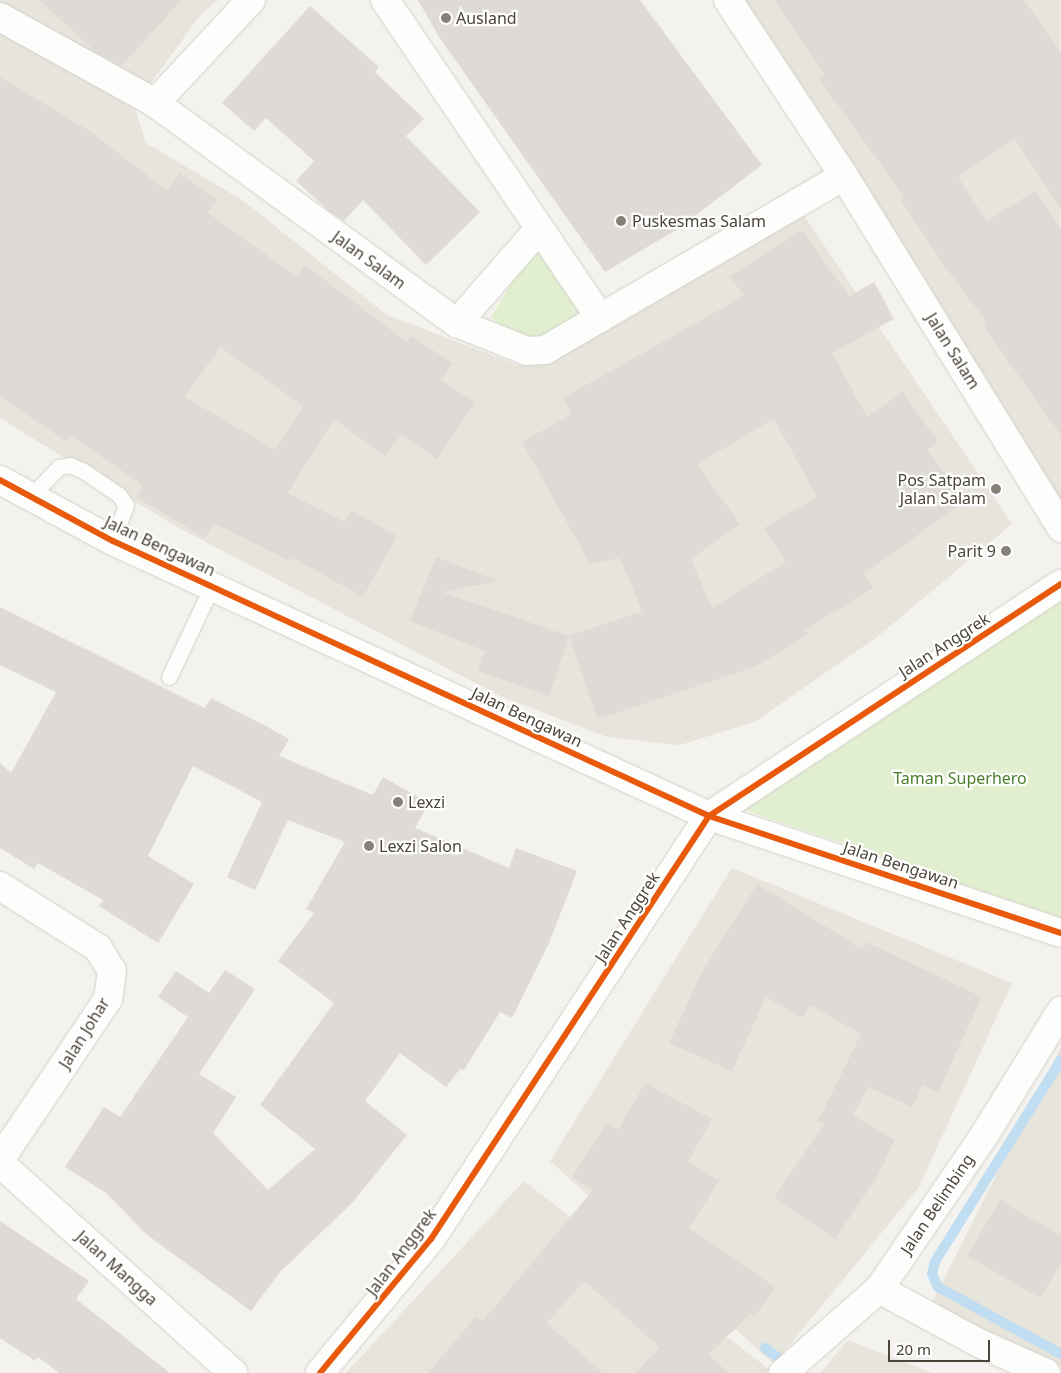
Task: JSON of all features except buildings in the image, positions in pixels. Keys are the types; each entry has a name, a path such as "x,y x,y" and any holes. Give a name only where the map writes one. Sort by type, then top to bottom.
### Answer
{"street":[{"path":"155,103 251,0"},
{"path":"385,0 600,318"},
{"name":"Jalan Salam","path":"728,0 844,176 1061,528"},
{"name":"Jalan Salam","path":"0,17 155,103 456,323 527,351 545,350 844,176"},
{"path":"456,323 540,229"},
{"name":"Jalan Bengawan","path":"10,490 113,541 710,816 1061,933"},
{"name":"Jalan Anggrek","path":"320,1373 431,1239 710,816 1061,584"},
{"name":"Jalan Johar","path":"0,886 98,948 112,971 108,999 0,1162"},
{"name":"Jalan Belimbing","path":"787,1369 879,1289 984,1134 1061,1010"},
{"name":"Jalan Mangga","path":"0,1162 233,1373"},
{"path":"879,1289 979,1343 1046,1373"}],"lane":[{"path":"10,490 59,467 70,465 82,470 119,495 126,505 113,541"},
{"path":"170,677 212,586"}],"shaded area":[{"path":"0,0 217,0 198,18 134,106 146,143 242,200 387,315 518,365 558,351 797,205 1012,524 877,637 756,721 680,745 607,737 500,696 177,527 0,418"},
{"path":"735,0 1060,0 1061,500 1054,504"},
{"path":"732,868 1012,983 919,1187 774,1364 550,1161"},
{"path":"1061,1047 1061,1367 929,1308"},
{"path":"524,1181 774,1373 346,1373"},
{"path":"848,1340 932,1373 820,1373"}],"green space":[{"path":"541,234 587,309 529,350 491,317"},
{"name":"Taman Superhero","path":"1061,595 1061,918 733,806"}],"waterway":[{"path":"1061,1060 935,1262 932,1274 938,1287 1061,1354"},
{"path":"765,1348 788,1365"}],"cycle path":[{"path":"0,480 113,541 709,816 1061,933"},
{"path":"320,1373 431,1239 709,816 1061,584"}],"place":[{"name":"Ausland","path":"446,18"},
{"name":"Puskesmas Salam","path":"621,221"},
{"name":"Pos Satpam Jalan Salam","path":"996,489"},
{"name":"Parit 9","path":"1006,551"},
{"name":"Lexzi","path":"398,802"},
{"name":"Lexzi Salon","path":"369,846"}]}
